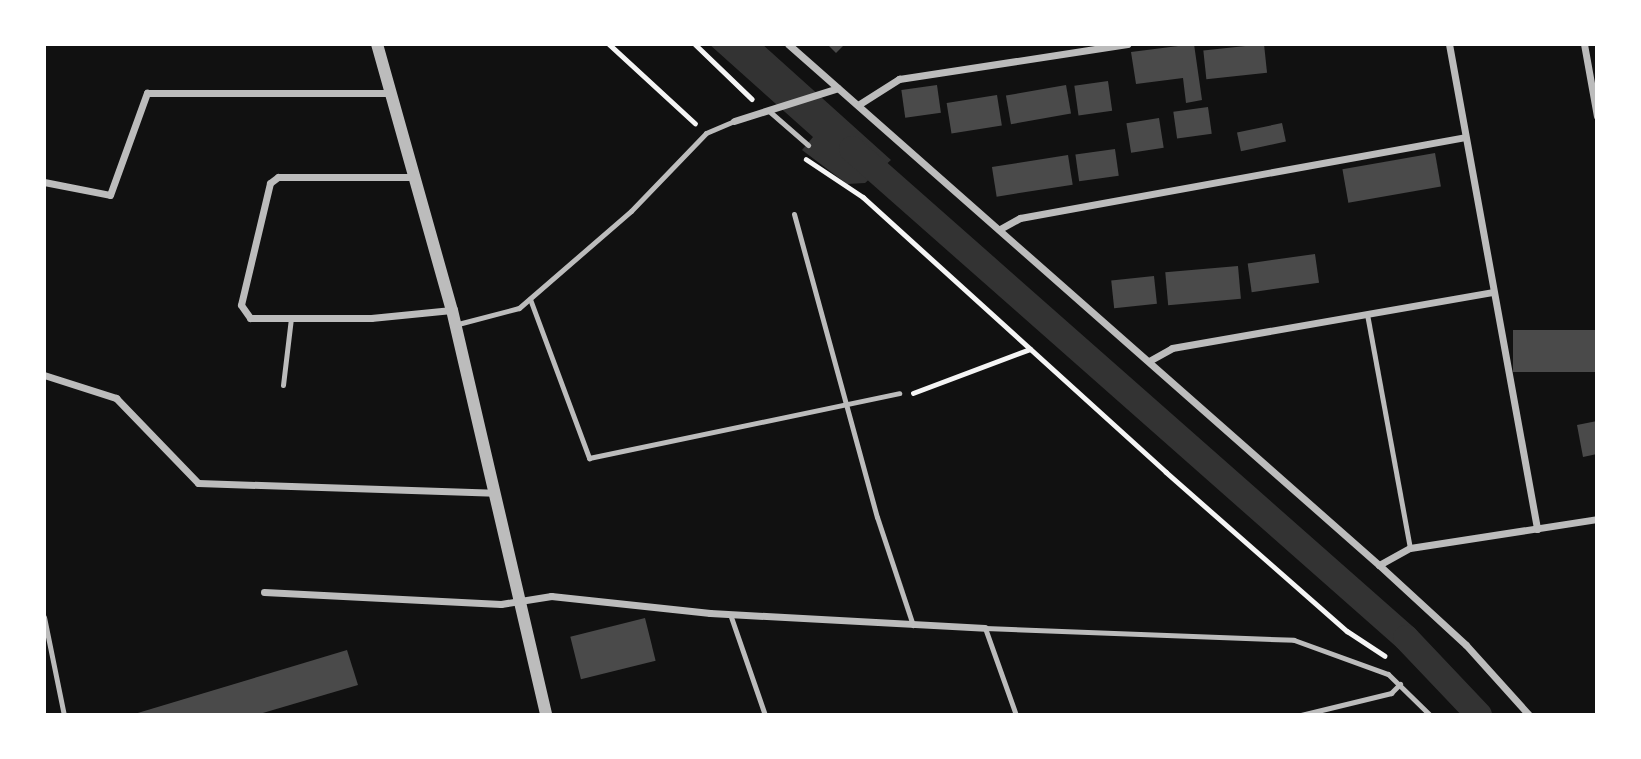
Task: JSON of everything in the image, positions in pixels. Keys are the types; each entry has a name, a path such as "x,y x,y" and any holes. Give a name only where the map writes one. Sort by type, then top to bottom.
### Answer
{"street":[{"path":"377,44 395,91 415,177 452,310 522,600 546,715"},
{"path":"788,44 1379,565 1466,645 1529,715"},
{"path":"858,105 899,79 1127,44"},
{"path":"1449,44 1537,529"},
{"path":"1584,44 1597,116"},
{"path":"734,121 838,88"},
{"path":"44,182 110,195 147,93 380,98 395,91"},
{"path":"1000,229 1020,218 1464,137"},
{"path":"415,177 278,177 270,183 241,304 250,318 452,310"},
{"path":"1149,361 1172,348 1492,292"},
{"path":"44,375 116,398 198,483 495,493"},
{"path":"1379,565 1410,548 1597,519"},
{"path":"264,592 360,600 522,600 551,596 730,614 985,628"}],"lane":[{"path":"770,110 808,145"},
{"path":"455,325 519,308 631,211 706,133 734,121"},
{"path":"794,214 913,625"},
{"path":"530,299 589,458 848,408 899,393"},
{"path":"1367,314 1410,548"},
{"path":"283,385 291,318"},
{"path":"730,614 765,715"},
{"path":"44,617 65,715"},
{"path":"1017,715 985,628 1294,640 1368,664 1400,684 1430,715"},
{"path":"1301,715 1391,693 1400,684"}],"path":[{"path":"609,44 706,133"},
{"path":"695,44 755,101"},
{"path":"796,151 863,197 1337,623 1386,656"},
{"path":"899,393 1030,349"}],"shaded area":[{"path":"709,44 762,44 891,160 865,183 847,184 802,150 813,137"}],"building":[{"path":"827,44 845,44 836,53"},
{"path":"1194,44 1202,100 1186,103 1183,78 1136,84 1131,52"},
{"path":"1264,44 1267,73 1206,79 1203,50"},
{"path":"1108,81 1112,111 1079,115 1074,86"},
{"path":"937,85 941,113 905,118 901,90"},
{"path":"1066,85 1071,114 1011,124 1006,96"},
{"path":"997,95 1002,126 951,134 947,103"},
{"path":"1208,107 1212,134 1177,139 1173,112"},
{"path":"1159,118 1164,148 1131,153 1126,123"},
{"path":"1282,123 1286,142 1241,151 1237,133"},
{"path":"1115,149 1119,176 1079,181 1075,155"},
{"path":"1435,153 1441,186 1348,203 1342,169"},
{"path":"1068,155 1073,185 997,197 992,167"},
{"path":"1315,254 1319,283 1252,292 1248,263"},
{"path":"1238,266 1241,299 1168,305 1165,272"},
{"path":"1154,276 1157,304 1114,308 1111,280"},
{"path":"1513,330 1597,330 1597,372 1513,372"},
{"path":"1597,421 1597,454 1583,457 1577,425"},
{"path":"645,618 656,661 581,679 570,637"},
{"path":"347,650 358,685 256,715 131,715"}],"waterway":[{"path":"852,149 1406,638 1479,715"}]}
